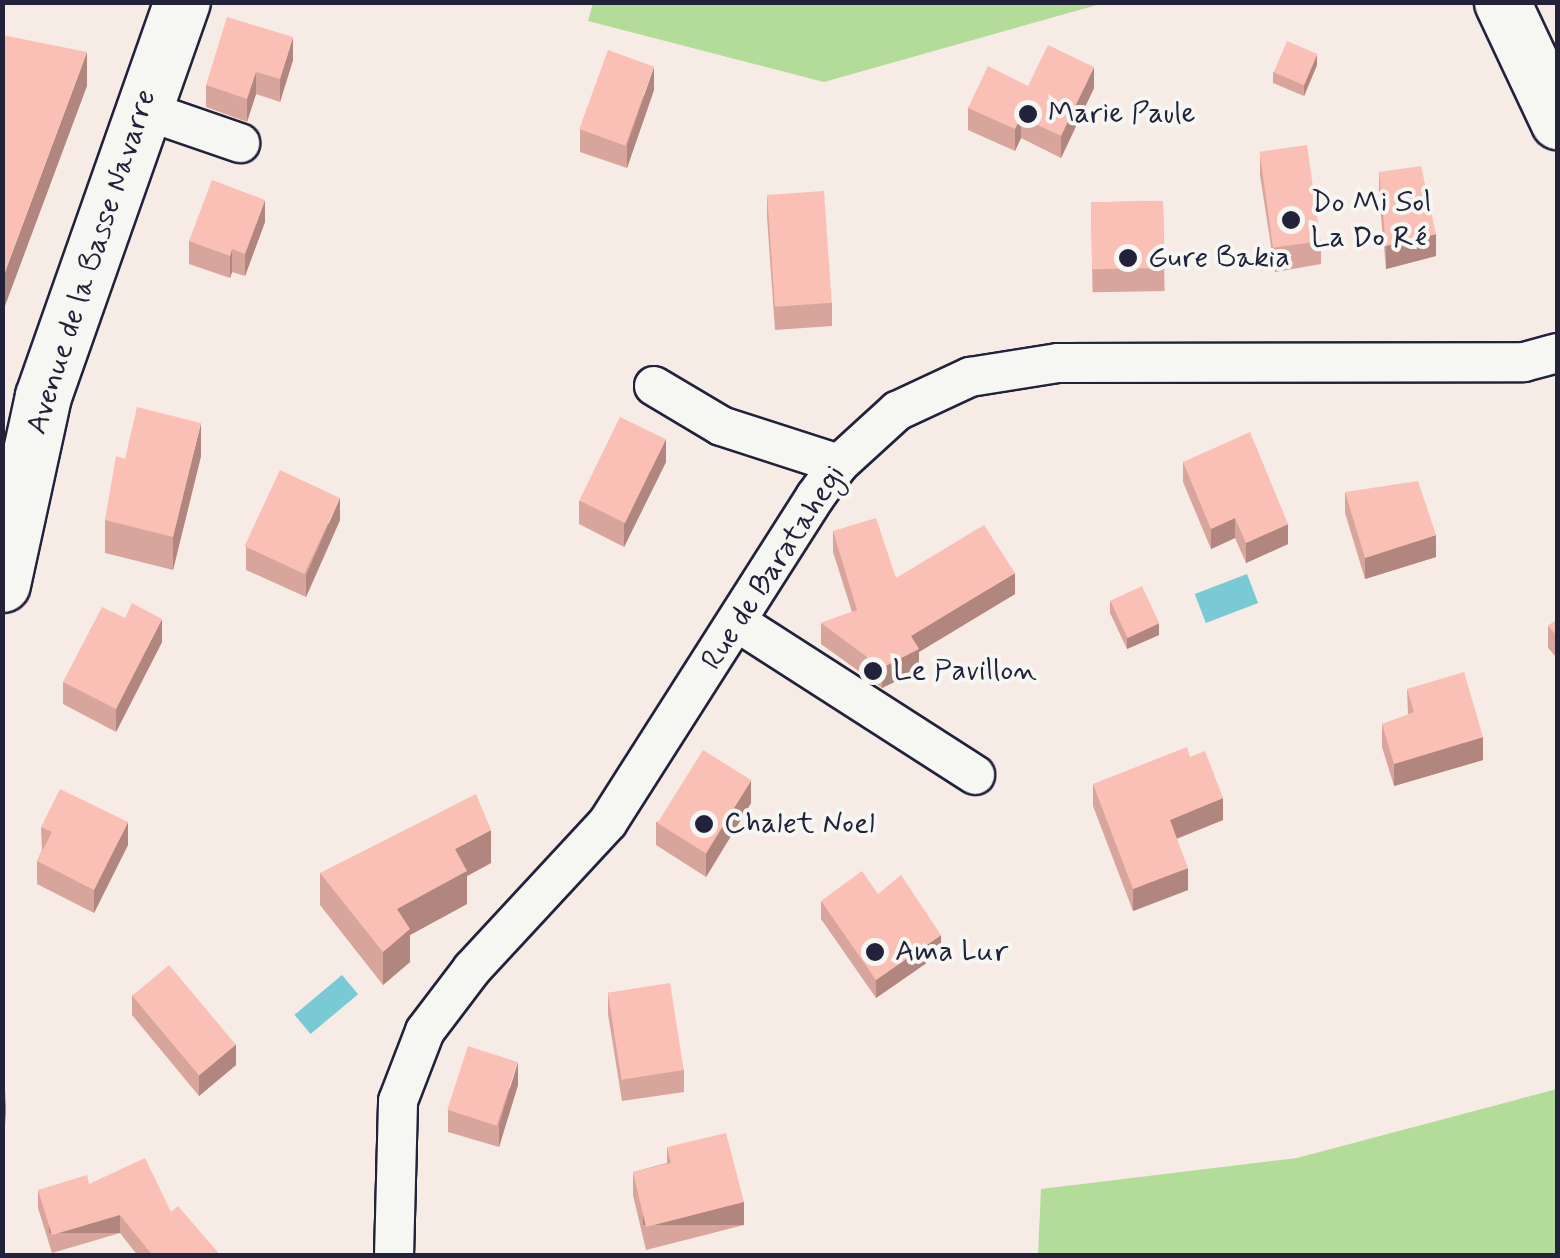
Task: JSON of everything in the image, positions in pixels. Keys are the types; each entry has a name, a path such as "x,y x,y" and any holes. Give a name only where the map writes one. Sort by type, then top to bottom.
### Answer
{"street":[{"name":"Avenue de la Basse Navarre","path":"2,584 43,396 141,109 182,2"},
{"path":"1502,2 1558,121"},
{"path":"141,109 240,143"},
{"name":"Rue de Baratahegi","path":"394,1256 398,1101 425,1031 445,1000 608,822 840,464 897,411 930,392 1014,368 1524,362 1558,352"},
{"path":"654,386 721,426 840,464"},
{"path":"737,622 975,775"}],"green space":[{"path":"593,2 1104,3 824,82 588,21"},
{"path":"1557,1089 1557,1255 1038,1255 1041,1189 1297,1158"}],"water":[{"path":"1247,574 1258,603 1206,623 1195,594"},
{"path":"342,975 358,994 311,1034 295,1015"}],"building":[{"path":"227,17 293,37 280,79 256,72 247,99 206,85"},
{"path":"2,35 87,52 2,280"},
{"path":"1287,41 1317,54 1304,85 1274,72"},
{"path":"1048,45 1094,67 1061,136 1021,117 1015,129 968,108 988,66 1028,86"},
{"path":"608,50 654,67 625,146 579,129"},
{"name":"Do Mi Sol La Do Ré","path":"1307,145 1320,241 1273,248 1259,152"},
{"path":"1421,166 1436,234 1386,246 1379,172"},
{"path":"212,180 265,200 245,254 232,249 230,256 189,241"},
{"path":"824,191 832,303 775,307 767,195"},
{"name":"Gure Bakia","path":"1163,201 1164,268 1092,269 1091,202"},
{"path":"137,407 201,423 173,537 105,520 116,456 125,459"},
{"path":"620,417 666,439 625,523 579,501"},
{"path":"1250,432 1288,524 1246,543 1235,518 1211,529 1183,462"},
{"path":"280,470 340,498 304,574 245,546"},
{"path":"1418,481 1436,535 1365,558 1345,492"},
{"path":"876,518 896,578 984,525 1015,573 911,636 919,649 882,668 821,623 857,610 833,531"},
{"path":"1142,586 1159,623 1128,638 1110,601"},
{"path":"132,603 162,619 116,709 63,682 102,607 125,618"},
{"path":"1558,619 1558,637 1548,626"},
{"path":"1464,672 1483,737 1394,764 1382,724 1414,712 1407,689"},
{"path":"1187,747 1190,757 1205,751 1223,798 1170,820 1188,868 1133,889 1093,784"},
{"name":"Chalet Noel","path":"703,750 751,780 706,853 657,823"},
{"path":"60,789 128,822 94,890 37,861 52,832 41,827"},
{"path":"476,794 491,830 455,849 467,871 397,909 410,929 383,952 320,873"},
{"path":"862,871 878,894 901,875 941,935 876,980 821,901"},
{"path":"169,965 236,1045 199,1076 132,996"},
{"path":"670,983 684,1070 622,1080 608,993"},
{"path":"468,1046 517,1062 497,1126 447,1110"},
{"path":"2,1092 6,1093 2,1140"},
{"path":"726,1133 744,1202 646,1227 633,1172 671,1163 667,1147"},
{"path":"145,1158 171,1212 178,1206 221,1256 153,1256 120,1215 52,1235 38,1190 87,1175 89,1184"}],"place":[{"name":"Marie Paule","path":"1028,114"},
{"name":"Do Mi Sol La Do Ré","path":"1291,220"},
{"name":"Gure Bakia","path":"1128,258"},
{"name":"Le Pavillon","path":"873,671"},
{"name":"Chalet Noel","path":"704,824"},
{"name":"Ama Lur","path":"875,952"}]}
